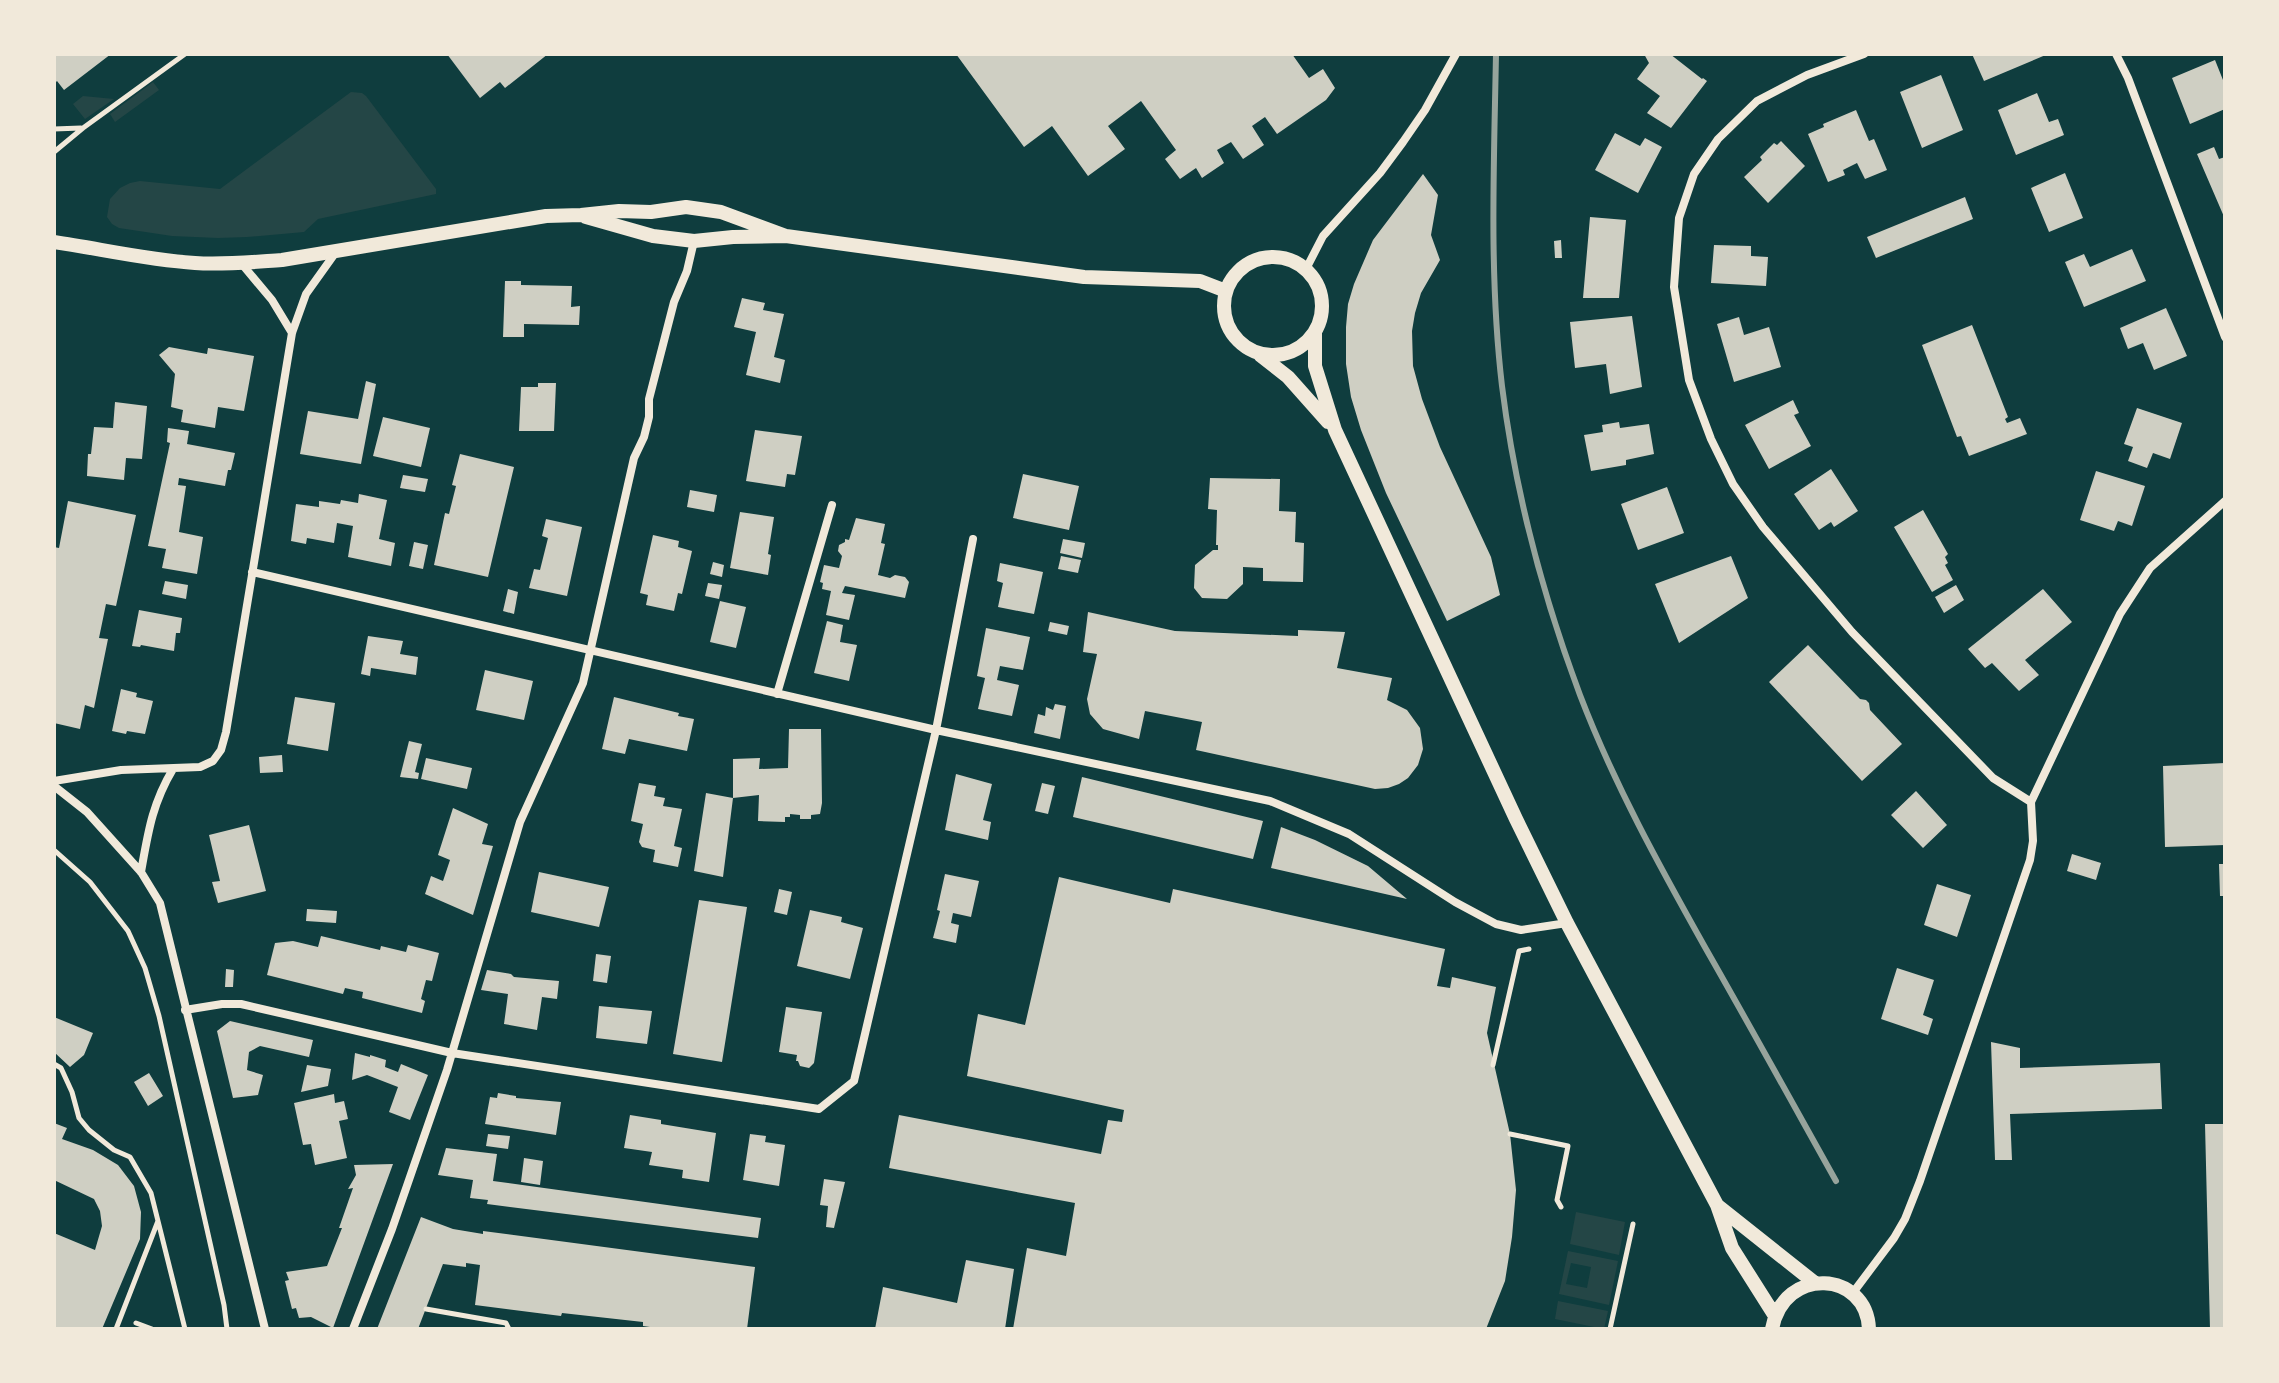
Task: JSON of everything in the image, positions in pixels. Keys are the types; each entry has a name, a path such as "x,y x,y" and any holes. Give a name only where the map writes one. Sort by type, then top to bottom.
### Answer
{"street":[{"path":"1306,269 1323,236 1380,173 1425,110 1456,54"},
{"path":"1864,54 1807,75 1757,101 1718,139 1694,174 1679,218 1674,287 1689,380 1711,439 1733,484 1763,527 1852,632 1982,767 1993,778 2031,802"},
{"path":"2116,54 2128,78 2225,337"},
{"path":"54,242 192,263 241,263 282,260 546,216 651,212 686,207 721,212 786,236"},
{"path":"581,215 653,236 694,241 786,236 1084,277 1200,281 1226,291"},
{"path":"353,1329 392,1229 452,1053 520,822 583,683 634,458 644,437 649,399 674,302 687,271 694,241"},
{"path":"54,784 121,770 200,767 213,761 221,750 292,333 306,294 337,251"},
{"path":"1257,352 1273,355 1289,352 1304,344 1315,331 1321,316 1321,299 1316,283 1306,269 1292,260 1276,257 1260,259 1245,265 1233,276 1226,291 1226,321 1243,345 1257,352 1288,377 1335,430"},
{"path":"241,263 272,300 292,333"},
{"path":"1315,331 1315,366 1335,430 1567,923 1717,1205 1732,1248 1774,1322"},
{"path":"1852,1294 1894,1238 1920,1181 2030,860 2033,841 2031,802 2120,614 2150,568 2225,501"},
{"path":"777,694 832,505"},
{"path":"185,1010 241,1004 452,1053 819,1109 854,1081 936,730 973,539"},
{"path":"252,572 936,730 1270,801 1349,834 1455,902 1496,924 1521,930 1567,923"},
{"path":"141,872 151,816 173,769"},
{"path":"54,784 87,812 141,872 160,903 265,1329"},
{"path":"1717,1205 1815,1283"},
{"path":"1774,1322 1781,1304 1790,1293 1815,1283 1841,1287 1852,1294 1863,1306 1869,1329"}],"path":[{"path":"54,152 185,54"},
{"path":"54,129 83,128"},
{"path":"54,850 90,882 128,931 145,968 159,1016 227,1329"},
{"path":"1493,1065 1519,951"},
{"path":"54,1064 61,1068 79,1118 89,1130 130,1157 151,1193 185,1329"},
{"path":"1510,1134 1568,1146 1557,1200 1561,1207"},
{"path":"116,1329 158,1221"},
{"path":"1610,1329 1633,1224"},
{"path":"426,1309 506,1323 509,1329"},
{"path":"136,1323 152,1329"}],"shaded area":[{"path":"153,82 159,90 115,122 110,114"},
{"path":"351,92 366,96 436,189 436,194 318,219 304,232 247,237 172,236 119,228 107,217 110,199 130,183 140,181 220,189"},
{"path":"83,96 114,99 85,119 73,104"},
{"path":"1576,1212 1625,1222 1619,1255 1570,1244"},
{"path":"1568,1251 1618,1261 1609,1305 1559,1294","holes":["1571,1263 1591,1267 1587,1288 1566,1284"]},
{"path":"1558,1301 1608,1311 1604,1329 1555,1319"}],"building":[{"path":"54,54 111,54 64,90 57,81 54,84"},
{"path":"447,54 548,54 505,88 500,82 480,98"},
{"path":"956,54 1292,54 1309,78 1323,69 1335,88 1326,100 1277,134 1265,117 1252,126 1264,145 1243,159 1231,142 1217,150 1224,163 1202,178 1196,168 1180,179 1165,159 1176,150 1141,101 1108,126 1125,149 1088,176 1052,126 1024,147"},
{"path":"1644,54 1670,54 1707,81 1671,128 1647,113 1660,96 1637,79 1649,63"},
{"path":"1972,54 2048,54 1984,81"},
{"path":"2215,60 2225,85 2225,109 2190,124 2172,78"},
{"path":"1941,75 1963,130 1922,148 1900,92"},
{"path":"2037,93 2049,122 2058,119 2064,135 2016,155 1998,110"},
{"path":"1856,110 1869,141 1874,139 1887,170 1865,179 1857,163 1843,170 1845,175 1828,182 1808,134"},
{"path":"1615,133 1640,146 1645,138 1662,147 1638,193 1595,170"},
{"path":"1781,141 1805,166 1768,203 1744,177 1774,143 1777,145"},
{"path":"2214,147 2219,159 2225,157 2225,219 2197,154"},
{"path":"2065,173 2083,218 2049,232 2031,188"},
{"path":"1423,174 1438,195 1431,235 1440,260 1421,293 1415,313 1413,366 1440,447 1491,557 1500,595 1447,621 1386,493 1361,430 1351,397 1346,364 1348,304 1354,284 1373,240"},
{"path":"1965,197 1973,219 1876,258 1867,237"},
{"path":"1590,217 1626,220 1619,298 1583,298"},
{"path":"1561,240 1562,258 1555,258 1554,241"},
{"path":"1714,245 1751,246 1751,256 1768,257 1766,286 1711,283"},
{"path":"2132,249 2146,281 2084,307 2065,262 2084,254 2090,267"},
{"path":"505,281 521,281 521,285 572,286 571,307 580,306 579,325 524,324 524,337 503,337"},
{"path":"742,298 765,303 763,310 784,314 774,357 785,360 780,383 746,375 756,332 734,327"},
{"path":"2166,308 2187,356 2154,370 2143,343 2128,349 2120,328"},
{"path":"1632,316 1642,387 1610,394 1606,364 1575,368 1570,322"},
{"path":"1739,317 1744,335 1769,327 1781,367 1734,382 1717,324"},
{"path":"1972,325 2008,417 2005,419 2007,423 2020,418 2027,434 1969,456 1961,436 1957,437 1922,345"},
{"path":"169,347 207,354 208,348 254,356 244,411 218,407 215,428 181,422 183,410 171,407 175,374 159,355"},
{"path":"366,381 376,384 361,464 300,454 308,411 358,419"},
{"path":"538,383 556,383 554,431 519,431 521,387 538,387"},
{"path":"1793,400 1799,413 1794,415 1811,446 1769,469 1745,425"},
{"path":"115,402 147,406 142,459 126,458 124,480 87,476 94,427 113,428"},
{"path":"2137,408 2182,423 2170,459 2153,453 2147,468 2128,461 2133,447 2124,444"},
{"path":"383,417 430,428 421,467 373,456"},
{"path":"1619,422 1620,428 1649,424 1654,454 1626,460 1626,465 1591,471 1584,435 1603,432 1602,425"},
{"path":"168,428 189,431 187,444 235,453 225,486 179,478 178,485 186,486 179,532 203,537 197,574 162,568 166,549 148,546 170,443 167,442"},
{"path":"755,430 802,436 795,475 787,474 785,487 746,481"},
{"path":"460,454 514,467 488,577 434,565 445,513 449,514 456,486 452,485"},
{"path":"1831,469 1858,511 1834,527 1831,522 1819,530 1794,494"},
{"path":"2096,471 2145,486 2132,526 2118,521 2114,531 2080,520"},
{"path":"1023,474 1079,486 1069,530 1013,518"},
{"path":"403,475 428,479 425,492 400,488"},
{"path":"1210,478 1280,479 1279,511 1296,512 1295,542 1304,543 1303,582 1263,581 1263,568 1243,567 1243,584 1227,599 1202,598 1194,588 1195,565 1213,550 1218,550 1217,510 1208,509"},
{"path":"1667,487 1684,533 1638,550 1621,504"},
{"path":"690,490 717,495 714,512 687,507"},
{"path":"359,494 387,500 379,539 395,543 391,566 348,557 353,526 337,523 334,543 307,538 306,544 291,541 296,504 319,507 319,501 358,503"},
{"path":"68,501 136,515 116,606 106,604 99,638 108,639 94,708 85,705 80,729 54,723 54,547 59,548"},
{"path":"1923,510 1948,554 1945,565 1953,580 1932,592 1894,527"},
{"path":"740,512 774,517 768,575 730,568"},
{"path":"856,518 885,524 881,543 885,544 878,575 905,577 909,582 905,598 845,586 842,593 855,595 849,620 826,615 831,591 822,589 823,583 820,582 824,565 839,568 842,556 838,551 839,545 845,539 849,540"},
{"path":"546,519 582,527 567,596 529,588 534,569 540,570 548,538 542,536"},
{"path":"653,535 679,541 678,547 692,551 682,594 678,593 674,611 646,605 648,595 640,593"},
{"path":"1063,539 1085,543 1082,558 1060,553"},
{"path":"414,542 428,545 423,569 409,566"},
{"path":"1061,556 1081,560 1078,573 1058,569"},
{"path":"1731,556 1748,598 1679,643 1655,584"},
{"path":"713,562 724,565 722,577 710,574"},
{"path":"1000,563 1043,572 1034,614 998,607 1003,583 997,581"},
{"path":"165,581 188,585 186,599 162,594"},
{"path":"708,583 722,585 719,599 705,596"},
{"path":"1956,585 1964,600 1944,613 1935,597"},
{"path":"508,589 518,592 514,614 503,611"},
{"path":"2043,589 2072,622 2025,660 2039,675 2019,691 1992,663 1985,668 1968,649"},
{"path":"720,601 746,607 736,648 710,642"},
{"path":"139,610 182,618 174,651 132,646"},
{"path":"1088,612 1175,631 1298,636 1298,630 1345,632 1337,668 1392,678 1387,700 1407,710 1420,728 1423,749 1418,765 1399,784 1375,789 1196,750 1202,722 1145,711 1139,739 1103,729 1090,714 1087,699 1097,654 1083,652"},
{"path":"827,621 843,625 840,642 857,645 849,681 814,673"},
{"path":"1050,622 1069,626 1067,635 1048,631"},
{"path":"986,628 1030,637 1023,670 1000,666 997,680 1019,685 1012,716 978,709 985,678 977,676"},
{"path":"368,636 403,641 400,654 418,657 416,675 371,668 370,676 361,674"},
{"path":"1808,645 1860,699 1869,703 1870,710 1902,744 1862,781 1769,682"},
{"path":"485,670 533,681 524,720 476,710"},
{"path":"121,689 153,701 145,734 112,731"},
{"path":"295,697 335,703 328,751 287,744"},
{"path":"614,697 694,719 687,751 629,739 625,754 602,749"},
{"path":"1055,704 1066,706 1060,739 1034,733 1038,714 1045,716 1046,707 1053,710"},
{"path":"789,729 821,729 820,814 811,815 811,819 800,819 800,815 790,814 790,817 785,817 785,822 758,821 759,795 733,798 733,759 760,758 759,769 788,768"},
{"path":"409,741 422,744 415,772 419,773 418,779 400,777"},
{"path":"282,755 283,772 260,773 259,757"},
{"path":"426,758 472,768 467,789 421,779"},
{"path":"2225,763 2225,845 2165,847 2163,766"},
{"path":"956,774 992,784 983,820 991,822 988,840 945,830"},
{"path":"1082,777 1263,821 1253,859 1073,817"},
{"path":"639,783 656,786 654,796 665,798 663,806 682,809 674,846 682,848 678,867 653,862 655,850 642,847 639,842 643,824 631,821"},
{"path":"1042,783 1055,786 1048,814 1035,811"},
{"path":"1916,791 1947,825 1923,848 1891,815"},
{"path":"706,793 733,798 723,877 694,871"},
{"path":"453,808 488,824 482,844 493,846 473,915 425,894 431,876 443,881 450,860 438,855"},
{"path":"249,825 266,891 218,903 212,882 220,881 209,835"},
{"path":"1281,827 1368,866 1407,899 1271,868"},
{"path":"2072,854 2101,863 2096,880 2067,871"},
{"path":"2219,864 2225,864 2225,896 2220,896"},
{"path":"539,872 609,887 599,927 531,912"},
{"path":"945,874 979,881 971,917 953,913 951,923 959,925 956,943 933,938"},
{"path":"1059,877 1170,903 1173,889 1445,949 1437,986 1450,988 1452,977 1496,987 1487,1033 1510,1134 1516,1190 1505,1281 1486,1329 1013,1329 1027,1248 1066,1256 1075,1203 889,1168 899,1115 1101,1154 1108,1120 1122,1122 1124,1110 967,1076 978,1014 1025,1025"},
{"path":"1937,884 1971,895 1957,937 1924,925"},
{"path":"779,889 792,892 787,915 774,912"},
{"path":"699,900 747,907 722,1062 673,1054"},
{"path":"307,909 337,911 336,923 306,921"},
{"path":"810,910 842,917 841,922 863,928 850,979 797,966"},
{"path":"321,936 380,950 381,946 406,952 408,945 439,953 432,981 426,980 421,999 425,1001 422,1013 362,998 363,992 345,988 343,994 267,975 275,943 293,941 318,947"},
{"path":"596,954 611,956 607,983 593,981"},
{"path":"1897,968 1934,980 1923,1015 1933,1019 1928,1035 1881,1019"},
{"path":"226,969 234,970 233,987 225,987"},
{"path":"487,970 514,977 559,981 557,999 542,997 537,1030 504,1024 508,994 481,990"},
{"path":"599,1006 652,1011 647,1044 596,1038"},
{"path":"786,1007 822,1012 814,1063 809,1068 800,1066 796,1061 797,1055 779,1052"},
{"path":"54,1017 93,1033 84,1055 70,1067 54,1052"},
{"path":"230,1021 313,1040 309,1057 260,1046 249,1052 247,1070 263,1075 258,1095 233,1098 217,1031"},
{"path":"1991,1042 2020,1048 2020,1068 2160,1063 2162,1109 2010,1114 2012,1160 1995,1160"},
{"path":"355,1053 386,1060 385,1067 398,1072 401,1064 428,1075 410,1120 389,1112 398,1087 367,1075 352,1080"},
{"path":"307,1065 331,1069 328,1086 301,1092"},
{"path":"149,1073 163,1096 148,1106 134,1082"},
{"path":"498,1093 516,1098 561,1102 556,1135 485,1124 490,1097 497,1098"},
{"path":"334,1094 335,1103 344,1101 348,1119 339,1121 347,1158 315,1165 311,1144 303,1145 294,1103"},
{"path":"630,1115 661,1120 661,1124 716,1133 709,1182 682,1178 683,1170 649,1165 652,1152 624,1148"},
{"path":"54,1123 67,1128 62,1139 93,1150 118,1165 134,1186 141,1212 140,1239 102,1329 54,1329 54,1233 95,1250 102,1226 94,1199 54,1180"},
{"path":"2205,1124 2225,1124 2225,1329 2210,1329"},
{"path":"488,1134 510,1136 508,1149 486,1146"},
{"path":"750,1134 766,1136 765,1142 785,1145 779,1186 743,1180"},
{"path":"446,1148 497,1154 493,1181 761,1218 758,1238 487,1204 488,1200 470,1198 473,1180 438,1175"},
{"path":"524,1158 543,1161 540,1185 521,1182"},
{"path":"393,1164 333,1328 311,1317 299,1318 296,1308 292,1309 285,1281 289,1280 286,1272 327,1266 353,1188 348,1189 356,1175 354,1165"},
{"path":"824,1179 845,1182 834,1228 826,1227 828,1206 820,1205"},
{"path":"421,1217 453,1229 483,1234 483,1231 755,1267 747,1329 664,1329 643,1326 643,1322 475,1305 480,1265 466,1263 466,1267 443,1264 418,1329 377,1329"},
{"path":"966,1260 1014,1269 1005,1329 875,1329 883,1287 957,1303"}],"railway":[{"path":"1496,54 1494,262 1502,386 1514,465 1554,620 1593,728 1638,825 1836,1181"}]}
